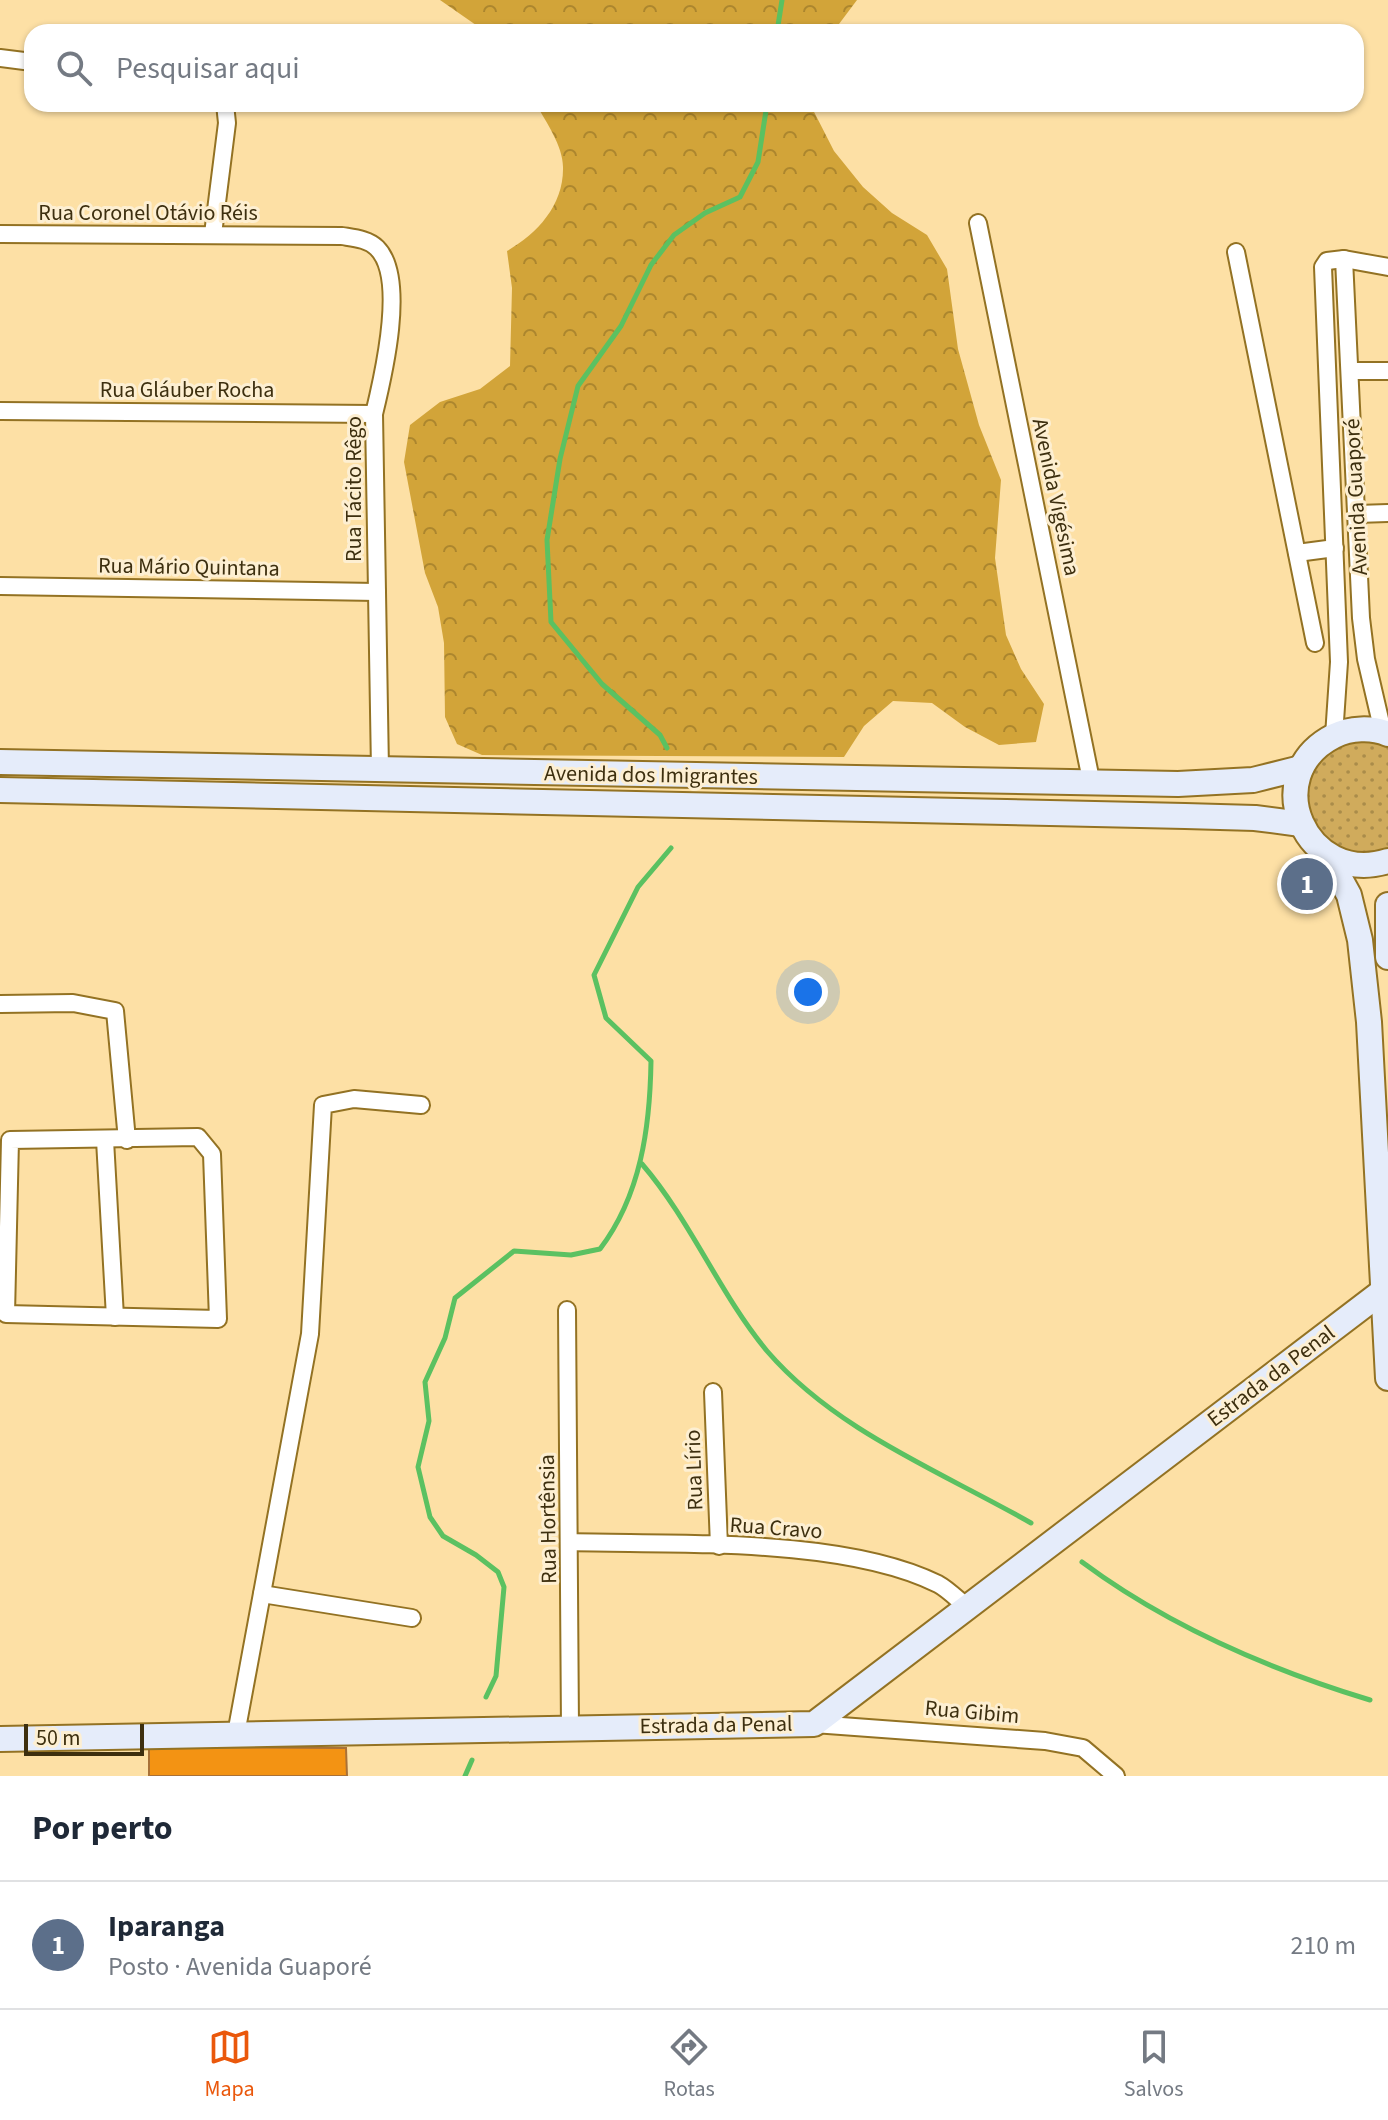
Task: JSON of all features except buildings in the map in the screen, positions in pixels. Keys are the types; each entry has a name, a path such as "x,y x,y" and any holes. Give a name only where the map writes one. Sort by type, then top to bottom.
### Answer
{"main road":[{"path":"1386,733 1362,729 1334,736 1311,753 1301,768 1295,806 1312,842 1327,855 1345,863 1365,865 1388,861"},
{"name":"Avenida dos Imigrantes","path":"0,762 1209,783 1253,780 1301,768"},
{"name":"Avenida dos Imigrantes","path":"0,790 1185,816 1255,818 1301,824"},
{"path":"1327,855 1349,895 1360,940 1369,1022 1388,1378"},
{"path":"1388,905 1388,957"},
{"name":"Estrada da Penal","path":"0,1739 814,1724 1383,1291"}],"street":[{"path":"0,58 24,61"},
{"path":"213,234 226,112"},
{"name":"Avenida Vigésima","path":"978,223 1091,780"},
{"name":"Rua Coronel Otávio Réis","path":"0,234 296,235"},
{"name":"Rua Tácito Rêgo","path":"296,235 363,240 383,254 390,304 389,330 385,368 374,414 380,770"},
{"path":"1236,252 1315,643"},
{"path":"1344,259 1388,267"},
{"name":"Avenida Guaporé","path":"1334,736 1339,662 1323,270 1327,261 1344,259 1366,659 1386,733"},
{"path":"1351,371 1388,371"},
{"path":"1329,399 1351,397"},
{"name":"Rua Gláuber Rocha","path":"0,411 374,414"},
{"path":"1357,514 1388,513"},
{"path":"1297,553 1335,548"},
{"name":"Rua Mário Quintana","path":"0,586 377,592"},
{"path":"0,1004 73,1003 115,1011 127,1140"},
{"path":"236,1734 310,1334 323,1105 354,1099 421,1105"},
{"path":"198,1137 212,1154 218,1319 6,1314 10,1140 105,1140 198,1137"},
{"path":"105,1140 115,1317"},
{"name":"Rua Hortênsia","path":"567,1310 570,1728"},
{"name":"Rua Lírio","path":"713,1392 719,1546"},
{"name":"Rua Cravo","path":"570,1542 719,1546 866,1560 908,1571 942,1586 967,1607"},
{"path":"262,1594 412,1618"},
{"name":"Rua Gibim","path":"814,1724 1045,1741 1083,1748 1116,1776"}],"shaded area":[{"path":"1348,739 1388,743 1388,851 1365,856 1331,848 1304,808 1309,771"}],"green space":[{"path":"440,0 857,0 839,24 474,24"},
{"path":"541,112 814,112 834,151 863,187 892,213 927,235 947,269 958,349 979,425 1001,480 995,558 1006,635 1021,669 1044,704 1036,742 999,745 965,727 932,703 893,701 864,726 844,757 482,755 457,744 445,717 444,643 438,607 425,573 404,462 410,425 440,402 480,389 510,366 512,288 507,251 538,227 559,194 563,167 553,134"}],"waterway":[{"path":"778,24 782,0"},
{"path":"667,748 660,735 602,684 551,622 547,540 560,459 578,386 621,326 651,265 674,235 705,213 740,197 758,162 766,112"},
{"path":"486,1697 496,1676 504,1587 498,1572 443,1536 430,1517 418,1467 429,1421 425,1382 445,1338 455,1298 514,1251 571,1255 600,1249 625,1206 634,1183 645,1135 651,1061 606,1018 594,975 638,887 671,848"},
{"path":"642,1164 675,1209 750,1329 794,1379 857,1427 891,1448 1031,1523"},
{"path":"1082,1562 1184,1626 1257,1660 1370,1700"},
{"path":"465,1776 472,1760"}],"place":[{"name":"Iparanga","path":"1307,884"}]}
